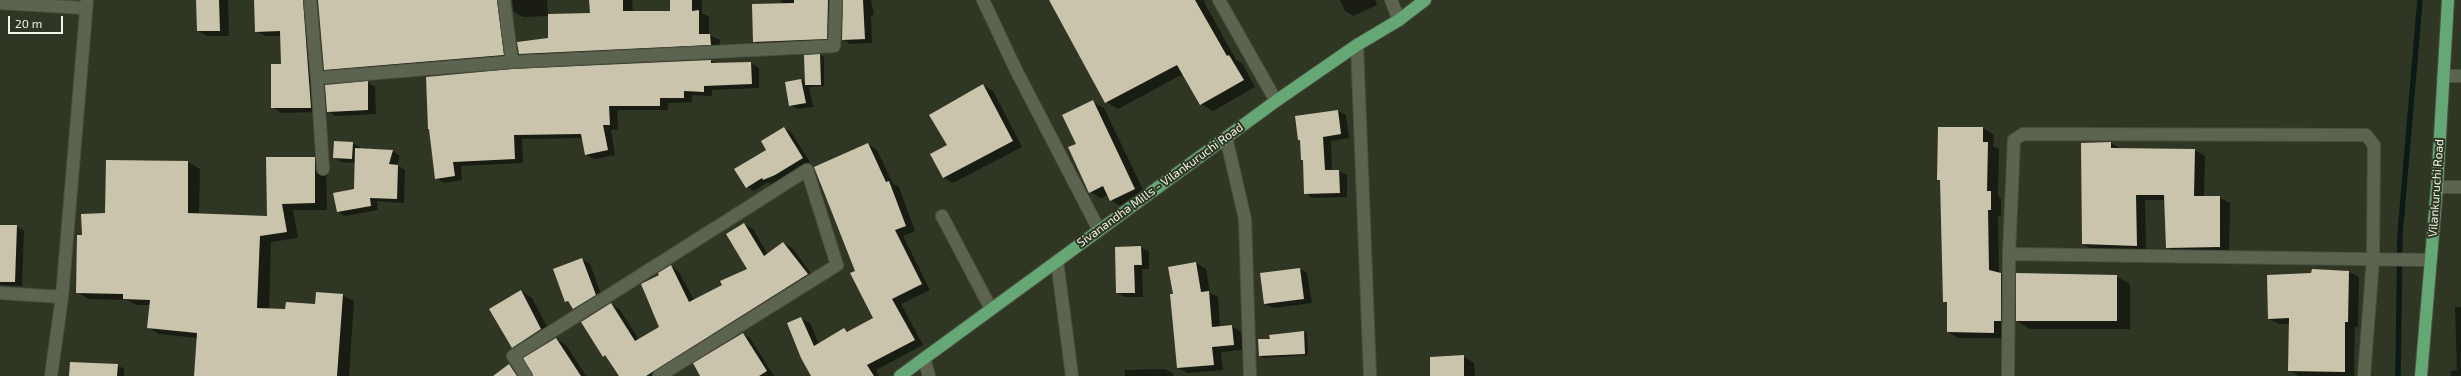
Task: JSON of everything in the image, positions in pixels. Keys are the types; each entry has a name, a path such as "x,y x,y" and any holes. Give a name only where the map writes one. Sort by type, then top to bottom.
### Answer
{"main road":[{"name":"Sivanandha Mills - Vilankuruchi Road","path":"900,376 1276,101 1357,45 1399,20 1425,0"},
{"name":"Vilankuruchi Road","path":"2421,376 2437,187 2448,0"}],"street":[{"path":"310,0 323,168"},
{"path":"504,0 512,62"},
{"path":"317,78 512,62 834,46 836,0"},
{"path":"983,0 1016,70 1099,230"},
{"path":"1219,0 1276,101"},
{"path":"1391,0 1399,20"},
{"path":"0,3 86,4 62,296 51,376"},
{"path":"1357,45 1370,376"},
{"path":"2443,76 2461,76"},
{"path":"2008,376 2009,254 2014,140 2023,134 2366,135 2374,145 2379,259 2364,376"},
{"path":"1226,137 1245,219 1250,376"},
{"path":"526,376 513,356 807,170 837,265 659,376"},
{"path":"2437,187 2461,187"},
{"path":"942,216 991,309"},
{"path":"2009,254 2430,260"},
{"path":"1057,261 1072,376"},
{"path":"0,293 62,296"},
{"path":"924,358 929,376"}],"building":[{"path":"196,0 219,0 220,31 197,31"},
{"path":"254,0 303,0 311,108 271,108 271,64 281,64 280,31 255,32"},
{"path":"318,0 497,0 504,55 324,70"},
{"path":"589,0 623,0 623,11 670,11 670,0 692,0 692,11 699,10 699,34 710,34 711,45 519,54 517,42 548,38 548,14 590,13"},
{"path":"794,0 828,0 827,39 753,42 752,4 794,3"},
{"path":"843,0 863,0 865,39 842,40"},
{"path":"1049,0 1195,0 1227,56 1229,55 1244,80 1200,105 1177,65 1105,103"},
{"path":"820,54 821,85 805,85 804,55"},
{"path":"711,60 711,63 751,62 752,84 704,86 704,92 684,91 684,98 660,98 660,106 609,106 610,125 603,125 608,150 585,155 581,134 514,135 515,159 453,162 455,176 435,179 428,129 426,77 512,69"},
{"path":"801,79 806,103 789,106 785,82"},
{"path":"368,81 368,110 327,112 325,85"},
{"path":"983,84 1013,141 943,178 930,154 947,145 929,115"},
{"path":"1093,100 1135,189 1110,201 1103,186 1089,193 1068,147 1076,144 1062,115"},
{"path":"1338,110 1341,134 1323,137 1325,170 1339,170 1340,193 1304,194 1303,160 1301,160 1300,140 1298,140 1295,116"},
{"path":"784,127 803,158 775,175 763,180 762,178 746,188 734,169 766,150 761,141"},
{"path":"1938,127 1983,127 1983,142 1988,142 1987,191 1991,191 1991,210 1988,210 1989,270 2001,273 2001,321 1994,321 1994,333 1947,332 1947,302 1943,302 1940,180 1937,180"},
{"path":"334,141 353,142 352,159 333,158"},
{"path":"2111,142 2111,148 2195,149 2194,196 2220,196 2220,247 2166,248 2164,195 2136,195 2137,246 2082,244 2081,143"},
{"path":"868,143 886,182 889,181 906,226 895,230 922,284 892,299 915,340 867,365 874,376 811,376 801,358 787,323 801,317 814,346 844,328 847,332 873,318 850,273 855,271 814,167"},
{"path":"355,148 393,150 389,164 398,165 397,199 370,198 371,206 337,212 333,193 354,189"},
{"path":"266,157 315,157 315,203 282,204 287,232 260,236 257,308 285,309 286,302 315,304 316,292 343,294 337,376 194,376 197,333 147,328 150,300 123,299 123,294 76,293 77,235 82,235 81,214 105,213 106,160 188,161 188,213 267,216"},
{"path":"744,223 764,256 783,242 808,274 646,376 619,376 605,355 603,357 581,322 611,303 635,341 659,327 641,284 659,275 658,273 671,265 689,302 722,285 720,281 747,269 726,234"},
{"path":"0,225 17,225 15,282 0,282"},
{"path":"1141,246 1142,265 1134,265 1135,293 1116,293 1115,247"},
{"path":"582,258 596,295 573,309 568,301 565,302 553,269"},
{"path":"1196,262 1201,292 1209,291 1212,327 1232,325 1234,345 1212,347 1214,365 1177,368 1170,294 1173,294 1168,267"},
{"path":"1300,268 1304,299 1264,304 1260,273"},
{"path":"2312,269 2349,271 2348,322 2345,322 2345,372 2288,371 2289,318 2268,319 2267,275 2311,273"},
{"path":"2016,273 2117,275 2117,321 2016,321"},
{"path":"521,290 541,329 512,348 489,309"},
{"path":"1304,331 1305,354 1259,356 1258,339 1270,339 1269,335"},
{"path":"743,333 767,371 759,376 700,376 693,363"},
{"path":"556,338 581,376 533,376 523,358"},
{"path":"1464,355 1464,376 1430,376 1430,357"},
{"path":"70,362 118,364 117,376 69,376"},
{"path":"509,364 517,376 493,376"}],"waterway":[{"path":"2398,376 2400,234 2420,0"}]}
